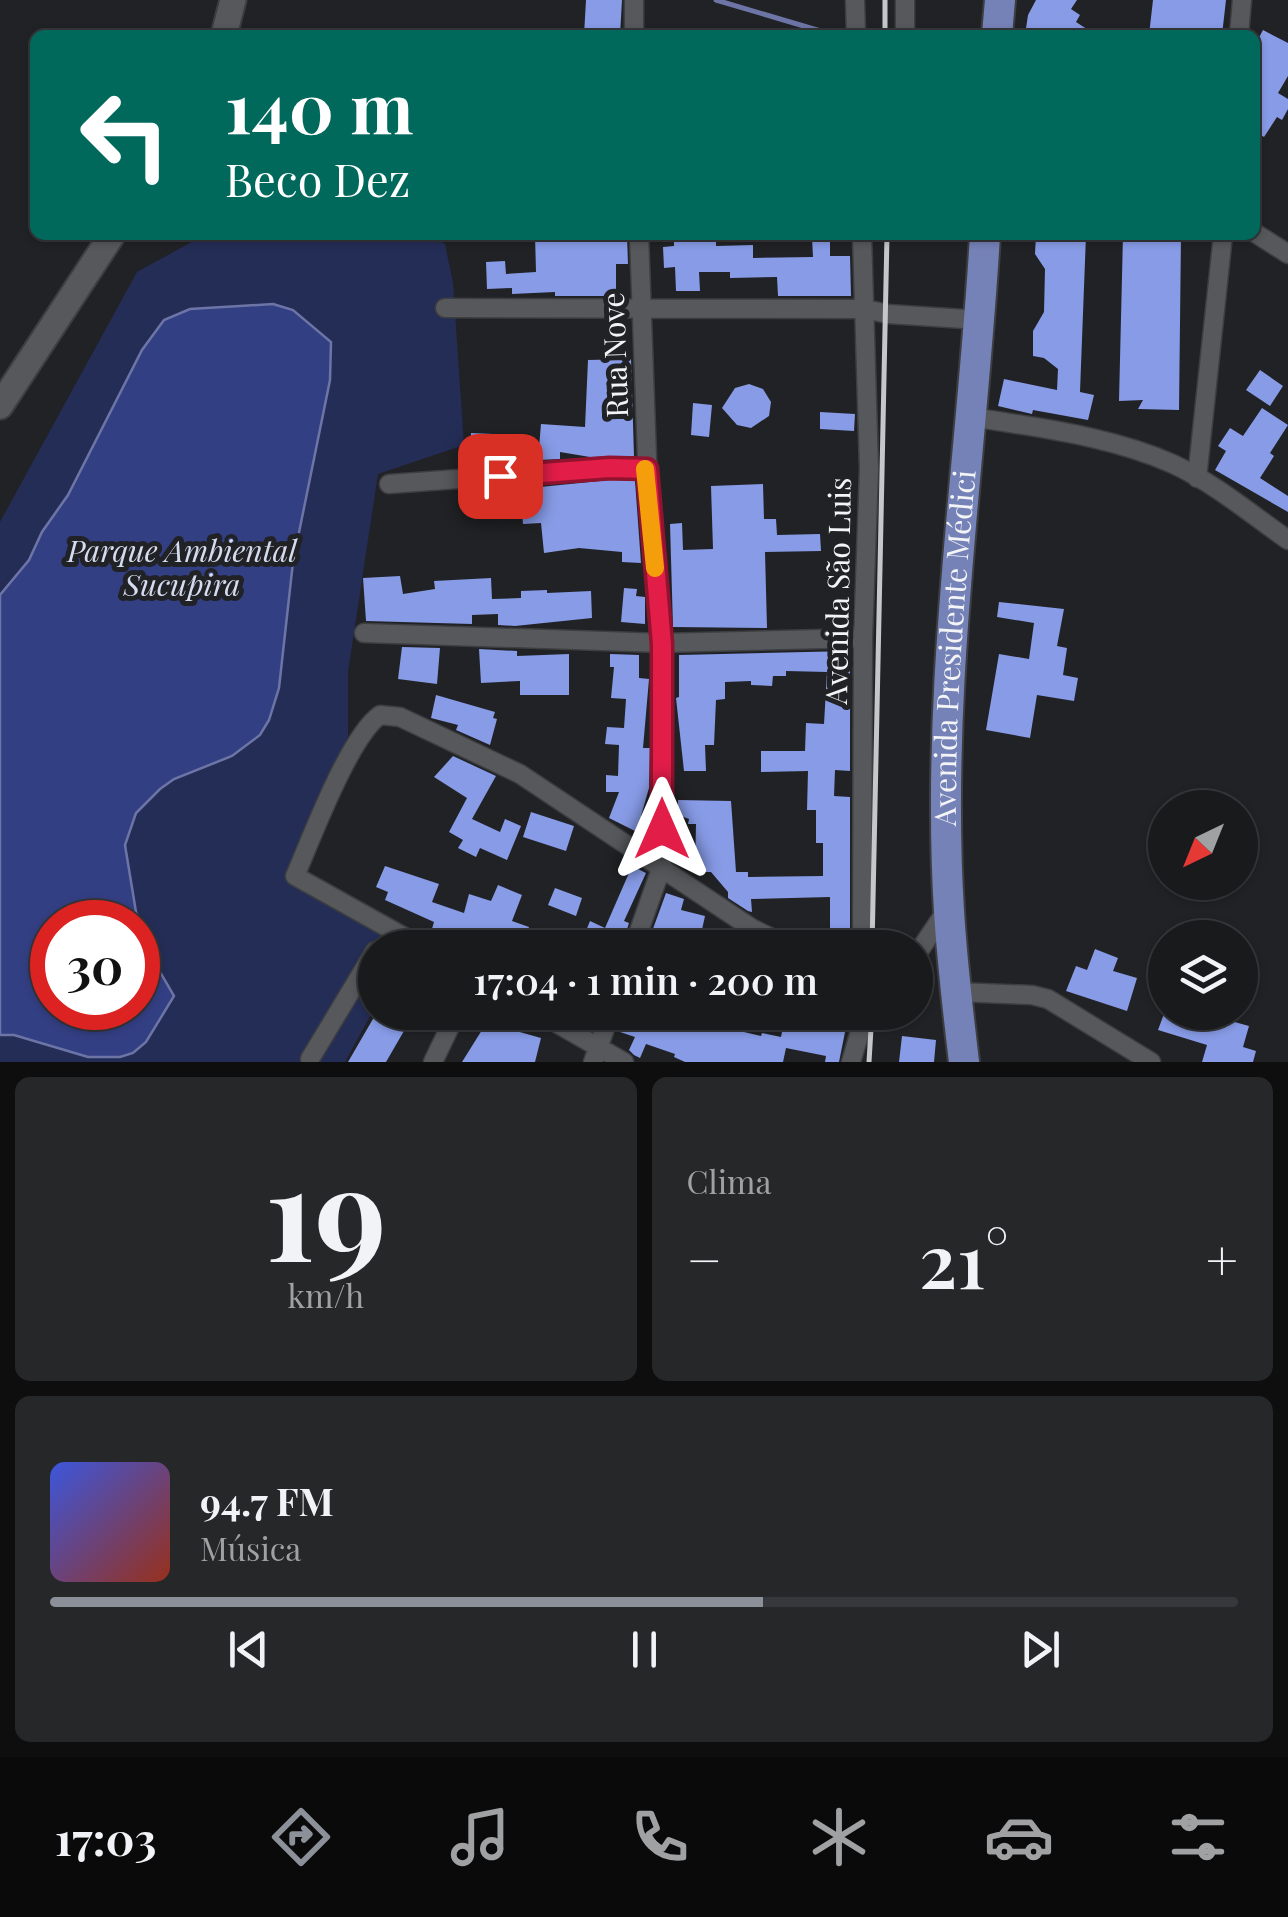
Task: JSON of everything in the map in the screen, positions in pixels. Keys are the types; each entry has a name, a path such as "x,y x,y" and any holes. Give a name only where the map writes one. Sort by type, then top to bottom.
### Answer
{"main road":[{"path":"997,30 1000,0"},
{"name":"Avenida Presidente Médici","path":"964,1062 948,908 950,696 985,240"}],"street":[{"path":"225,30 234,0"},
{"path":"634,0 634,30"},
{"path":"855,0 856,30"},
{"path":"905,0 905,30"},
{"path":"1239,30 1242,0"},
{"path":"1260,236 1288,254"},
{"path":"0,406 109,240"},
{"name":"Rua Nove","path":"639,240 647,469 662,644 662,866 640,930"},
{"name":"Avenida São Luis","path":"862,240 869,468 862,638 862,930"},
{"path":"1197,478 1221,240"},
{"path":"445,308 865,309 980,320"},
{"path":"972,416 1119,445 1163,460 1197,478 1288,540"},
{"path":"389,484 610,468 647,469"},
{"path":"364,634 662,644 862,638"},
{"path":"392,930 295,876 354,748 372,720 387,714 520,774 753,930"},
{"path":"933,930 948,908"},
{"path":"310,1059 358,979"},
{"path":"956,992 1032,995 1048,1000 1151,1062"},
{"path":"433,1062 448,1030"},
{"path":"562,1030 596,1055 624,1062"},
{"path":"596,1055 605,1030"},
{"path":"851,1062 860,1030"}],"green space":[{"name":"Parque Ambiental Sucupira","path":"195,240 438,240 445,244 453,283 464,445 378,474 348,672 348,736 289,877 376,930 358,930 358,1030 362,1030 345,1062 0,1062 0,522 137,272"}],"shaded area":[{"path":"273,304 293,310 331,342 330,380 293,562 279,688 269,720 260,735 232,756 174,779 136,813 125,845 134,900 30,900 30,1030 153,1030 133,1053 88,1057 14,1035 0,1035 0,595 29,560 42,532 68,495 142,350 164,320 190,309"},
{"path":"160,972 174,996 160,1019"}],"building":[{"path":"586,0 622,0 620,30 584,30"},
{"path":"1036,0 1077,0 1071,9 1080,15 1076,22 1088,30 1026,30"},
{"path":"1153,0 1226,0 1223,30 1150,30"},
{"path":"1263,30 1288,43 1288,76 1278,93 1288,99 1288,109 1282,120 1277,117 1264,137 1260,134"},
{"path":"535,240 627,240 628,264 616,264 616,296 512,294 512,288 487,289 486,262 505,261 506,274 536,272"},
{"path":"674,240 716,240 716,246 753,245 753,258 813,257 812,240 830,240 830,256 850,256 851,296 778,296 777,277 730,278 730,272 699,272 700,291 676,291 675,267 664,268 663,247 674,246"},
{"path":"1036,240 1086,240 1080,392 1094,395 1088,420 998,406 1004,379 1057,390 1058,369 1044,358 1033,356 1033,331 1044,312 1045,269 1035,254"},
{"path":"1123,240 1181,240 1179,410 1138,409 1143,400 1119,401"},
{"path":"631,359 634,456 590,457 560,452 560,459 538,460 541,424 585,427 588,360"},
{"path":"1260,370 1283,386 1270,406 1246,390"},
{"path":"749,384 763,389 771,402 769,416 751,428 737,425 722,408 735,388"},
{"path":"693,403 712,405 709,437 691,435"},
{"path":"1262,408 1288,425 1260,478 1288,496 1288,512 1215,470 1226,451 1218,446 1230,428 1243,436"},
{"path":"820,412 855,414 854,431 820,429"},
{"path":"471,433 493,434 493,458 463,458 463,445 471,445"},
{"path":"635,481 641,563 622,562 622,552 579,548 544,553 541,523 523,524 520,489"},
{"path":"763,484 764,519 776,519 777,535 820,534 821,551 765,552 767,628 673,627 670,524 682,523 683,550 713,549 711,486"},
{"path":"490,492 491,512 466,514 465,493"},
{"path":"400,576 403,594 435,589 434,581 491,578 492,599 521,598 521,591 591,591 592,618 515,626 498,625 498,614 472,615 472,624 366,621 363,578"},
{"path":"624,588 637,589 636,596 645,597 645,624 621,622"},
{"path":"999,602 1064,609 1057,646 1067,648 1063,675 1078,678 1074,701 1037,695 1030,738 986,730 999,654 1029,659 1034,623 997,617"},
{"path":"402,647 440,648 437,684 398,679"},
{"path":"479,649 517,651 517,656 569,654 569,695 520,695 520,681 481,683"},
{"path":"850,651 850,771 835,770 834,796 850,797 850,930 819,930 830,929 830,897 751,899 752,912 728,898 728,892 711,872 695,872 696,824 688,824 689,819 678,815 678,800 731,801 736,872 748,872 748,877 823,876 823,843 816,843 816,810 807,810 808,771 761,772 761,751 805,751 806,723 824,724 827,672 786,671 786,676 773,676 772,686 751,685 751,681 725,682 725,699 716,700 714,745 705,745 706,771 684,771 676,698 679,655"},
{"path":"610,654 639,655 639,678 649,679 643,748 650,748 649,788 639,833 609,818 619,792 606,792 606,775 618,776 619,745 605,744 607,727 624,728 626,699 611,698 614,667 610,667"},
{"path":"436,695 495,712 493,718 497,719 490,745 456,730 458,725 431,718"},
{"path":"453,756 496,776 472,819 500,832 505,819 521,826 507,860 480,848 476,857 458,848 463,840 449,832 467,798 434,777"},
{"path":"531,812 574,826 566,851 523,837"},
{"path":"385,866 439,884 432,902 464,913 469,894 491,901 498,885 522,895 512,921 529,927 432,930 434,922 385,900 388,892 376,887"},
{"path":"632,866 646,873 624,921 629,923 627,930 586,930 590,921 605,928"},
{"path":"555,888 582,898 576,916 548,905"},
{"path":"666,893 684,899 681,910 705,916 702,930 653,930"},
{"path":"1095,949 1118,958 1113,971 1137,978 1127,1011 1066,991 1076,966 1087,970"},
{"path":"367,1030 405,1030 386,1062 348,1062"},
{"path":"482,1030 513,1030 541,1038 535,1062 462,1062"},
{"path":"735,1030 781,1037 782,1030 845,1030 839,1062 825,1062 826,1056 786,1048 783,1062 685,1062 675,1054 646,1044 640,1058 629,1050 635,1037 620,1032"},
{"path":"1158,1030 1248,1030 1243,1047 1256,1051 1253,1062 1202,1062 1207,1045"},
{"path":"902,1036 936,1040 934,1062 899,1062"}],"waterway":[{"path":"716,0 817,30"}],"railway":[{"path":"885,0 885,30"},
{"path":"872,930 887,240"},
{"path":"869,1062 871,1030"}],"slow traffic":[{"path":"645,469 655,568"}],"route":[{"path":"500,476 647,469 662,644 662,829"}]}
